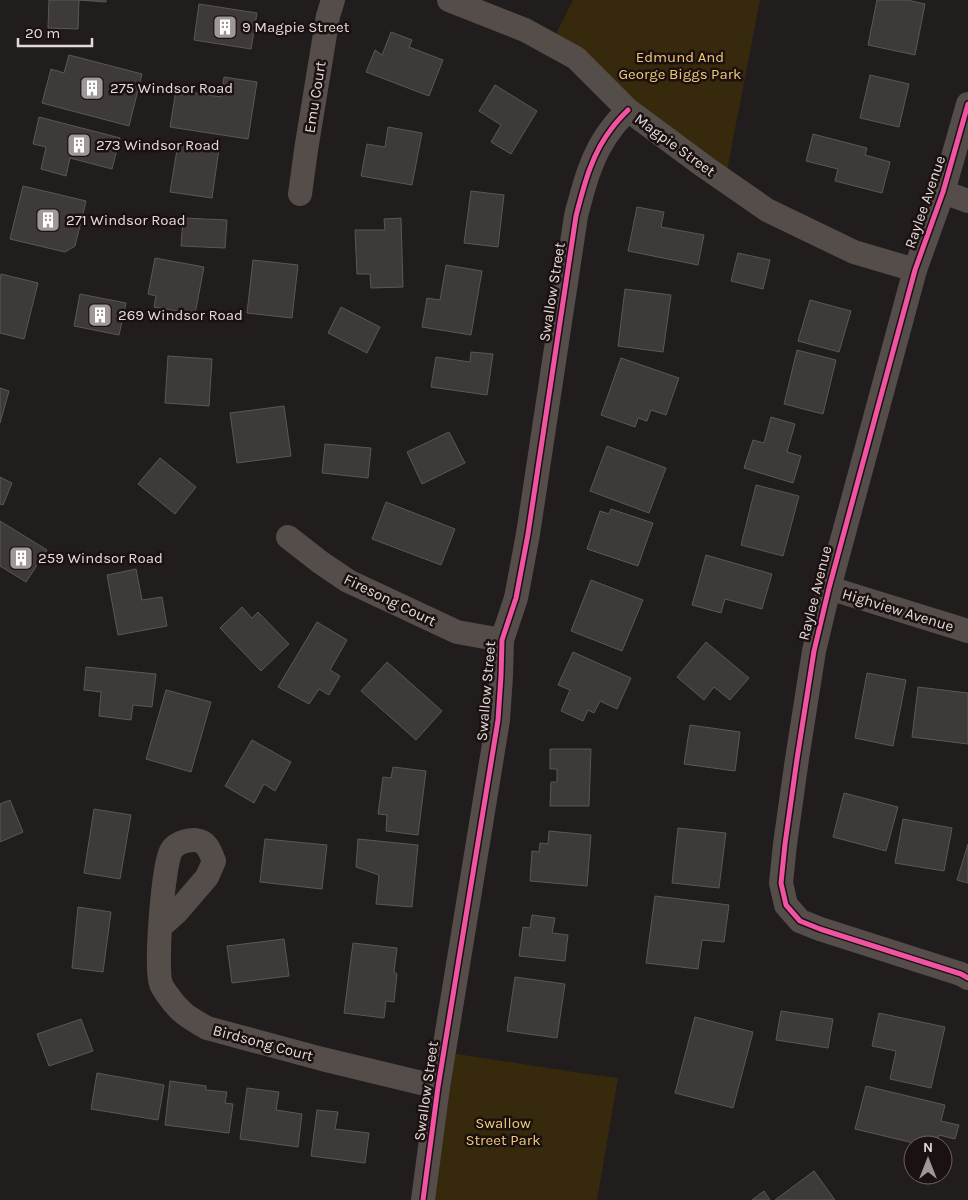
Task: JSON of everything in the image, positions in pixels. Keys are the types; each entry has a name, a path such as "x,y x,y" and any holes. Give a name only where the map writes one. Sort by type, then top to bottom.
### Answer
{"street":[{"name":"Emu Court","path":"300,194 328,16 333,0"},
{"name":"Magpie Street","path":"449,0 525,30 576,58 628,110 767,210 854,252 915,270"},
{"name":"Raylee Avenue","path":"968,104 943,192 915,270 828,588 814,651 785,844 781,883 786,905 800,921 961,974 968,978"},
{"name":"Swallow Street","path":"423,1200 438,1087 498,720 502,676 502,640 516,598 528,534 576,216 586,177 598,150 611,128 628,110"},
{"path":"943,192 968,201"},
{"name":"Firesong Court","path":"288,537 348,581 458,632 502,640"},
{"name":"Highview Avenue","path":"828,588 968,631"},
{"name":"Birdsong Court","path":"160,927 158,960 161,984 175,1006 190,1019 207,1028 322,1059 438,1087"}],"green space":[{"name":"Edmund And George Biggs Park","path":"573,0 760,0 725,181 551,44"},
{"name":"Swallow Street Park","path":"444,1052 618,1078 597,1200 423,1200"}],"building":[{"path":"49,0 79,0 78,29 48,28"},
{"path":"79,0 106,0 106,2"},
{"path":"877,0 907,0 925,4 915,55 868,45"},
{"name":"9 Magpie Street","path":"199,4 257,13 251,49 194,40"},
{"path":"391,32 412,40 409,47 443,60 429,96 366,72 375,50 382,55"},
{"name":"275 Windsor Road","path":"69,55 142,74 129,126 42,103 51,69 64,73"},
{"path":"870,75 909,84 899,127 860,118"},
{"path":"224,77 257,82 248,139 170,127 176,90 221,97"},
{"path":"495,85 537,111 511,154 491,142 501,125 479,111"},
{"name":"273 Windsor Road","path":"39,117 120,138 112,169 70,158 66,176 41,169 46,147 33,144"},
{"path":"388,127 422,133 412,185 361,176 367,144 385,147"},
{"path":"813,134 867,148 865,155 890,162 882,193 835,181 838,169 806,161"},
{"path":"178,144 219,149 212,198 170,192"},
{"name":"271 Windsor Road","path":"23,186 86,201 75,246 65,252 10,239"},
{"path":"471,191 504,195 498,247 464,243"},
{"path":"637,207 664,212 661,227 704,235 698,265 628,251"},
{"path":"183,218 227,220 225,248 181,246"},
{"path":"401,218 403,287 371,288 370,274 357,274 355,230 385,230 384,219"},
{"path":"738,253 770,260 763,289 731,281"},
{"path":"155,258 204,267 195,314 154,307 156,296 148,294"},
{"path":"253,260 298,265 292,318 247,313"},
{"path":"446,265 482,271 471,335 422,327 427,298 440,300"},
{"path":"1,274 38,283 24,339 0,333"},
{"path":"625,289 671,295 663,352 618,346"},
{"name":"269 Windsor Road","path":"80,294 126,303 119,335 74,326"},
{"path":"810,300 851,311 839,352 798,341"},
{"path":"341,307 380,327 367,353 328,333"},
{"path":"797,350 836,360 823,414 784,404"},
{"path":"471,352 493,354 487,395 431,387 436,357 470,362"},
{"path":"168,356 212,359 209,406 165,403"},
{"path":"621,358 679,378 666,415 651,410 647,421 638,418 635,427 601,415"},
{"path":"0,388 9,391 0,423"},
{"path":"284,406 291,456 237,463 230,413"},
{"path":"771,417 795,424 787,452 801,456 793,483 744,468 753,440 764,443"},
{"path":"449,432 465,463 422,484 407,452"},
{"path":"325,444 371,448 368,478 322,473"},
{"path":"607,446 666,468 649,513 590,491"},
{"path":"160,458 196,487 175,514 138,484"},
{"path":"0,477 12,483 3,505 0,504"},
{"path":"756,485 799,496 783,556 741,545"},
{"path":"386,502 455,529 441,565 372,539"},
{"path":"611,509 653,523 638,566 587,549 600,511 609,514"},
{"name":"259 Windsor Road","path":"0,521 47,550 26,582 0,566"},
{"path":"706,555 772,574 762,609 725,599 721,613 692,605"},
{"path":"136,569 142,600 162,597 167,626 118,635 107,575"},
{"path":"591,580 643,600 622,651 571,631"},
{"path":"242,607 252,618 258,612 289,644 261,671 220,628"},
{"path":"317,622 347,640 330,670 340,676 329,695 319,689 309,704 278,687"},
{"path":"706,642 749,678 730,700 714,687 704,700 677,677"},
{"path":"573,652 631,678 617,709 600,701 594,713 588,710 583,721 561,711 570,690 558,685"},
{"path":"387,662 442,711 416,740 361,691"},
{"path":"86,667 156,674 152,707 133,705 131,720 99,716 101,692 84,690"},
{"path":"867,673 906,680 893,746 855,738"},
{"path":"918,687 968,693 968,744 912,737"},
{"path":"166,690 211,702 191,772 146,759"},
{"path":"690,725 740,732 735,771 684,764"},
{"path":"252,740 291,762 275,791 264,784 254,803 225,786"},
{"path":"550,749 591,749 589,806 550,806 551,782 557,782 557,769 550,769"},
{"path":"393,767 426,771 418,835 386,831 387,815 378,814 383,777 391,778"},
{"path":"844,793 898,807 886,851 833,837"},
{"path":"10,800 23,832 0,842 0,804"},
{"path":"94,809 131,815 120,879 84,873"},
{"path":"903,819 952,828 944,871 895,863"},
{"path":"678,828 726,833 719,888 672,883"},
{"path":"549,831 591,835 587,886 530,881 532,851 539,852 540,843 548,844"},
{"path":"265,839 327,845 322,889 260,882"},
{"path":"358,839 418,845 412,907 376,904 379,875 356,867"},
{"path":"968,844 968,883 957,880"},
{"path":"655,896 729,905 724,942 702,940 698,969 646,963"},
{"path":"78,907 111,912 103,972 72,968"},
{"path":"532,915 555,918 552,933 568,935 565,961 519,956 523,927 530,928"},
{"path":"284,939 289,976 232,983 227,946"},
{"path":"353,943 397,948 394,972 397,974 394,1002 386,1001 384,1018 344,1013"},
{"path":"515,977 565,984 557,1038 507,1031"},
{"path":"781,1011 833,1019 828,1048 776,1040"},
{"path":"879,1013 945,1027 931,1088 890,1079 896,1051 872,1046"},
{"path":"695,1017 753,1032 733,1108 675,1093"},
{"path":"81,1019 93,1051 49,1066 37,1034"},
{"path":"97,1073 164,1085 158,1120 91,1109"},
{"path":"170,1081 206,1086 206,1090 227,1092 225,1103 233,1104 229,1133 165,1125"},
{"path":"866,1086 945,1105 941,1121 959,1125 955,1139 953,1138 953,1135 903,1135 903,1140 855,1129"},
{"path":"247,1088 279,1092 276,1110 302,1114 298,1147 240,1139"},
{"path":"317,1110 338,1112 335,1129 369,1133 365,1163 311,1156"},
{"path":"814,1171 835,1200 775,1200"},
{"path":"764,1191 770,1200 752,1200"}],"cycle path":[{"path":"968,104 943,192 915,270 829,588 814,651 797,759 781,883 786,905 800,921 961,974 968,978"},
{"path":"423,1200 438,1087 498,720 502,640 516,598 528,534 576,216 586,181 599,148 614,125 628,110"}],"place":[{"name":"9 Magpie Street","path":"225,27"},
{"name":"275 Windsor Road","path":"92,88"},
{"name":"273 Windsor Road","path":"79,145"},
{"name":"271 Windsor Road","path":"48,220"},
{"name":"269 Windsor Road","path":"100,315"},
{"name":"259 Windsor Road","path":"21,558"}]}
